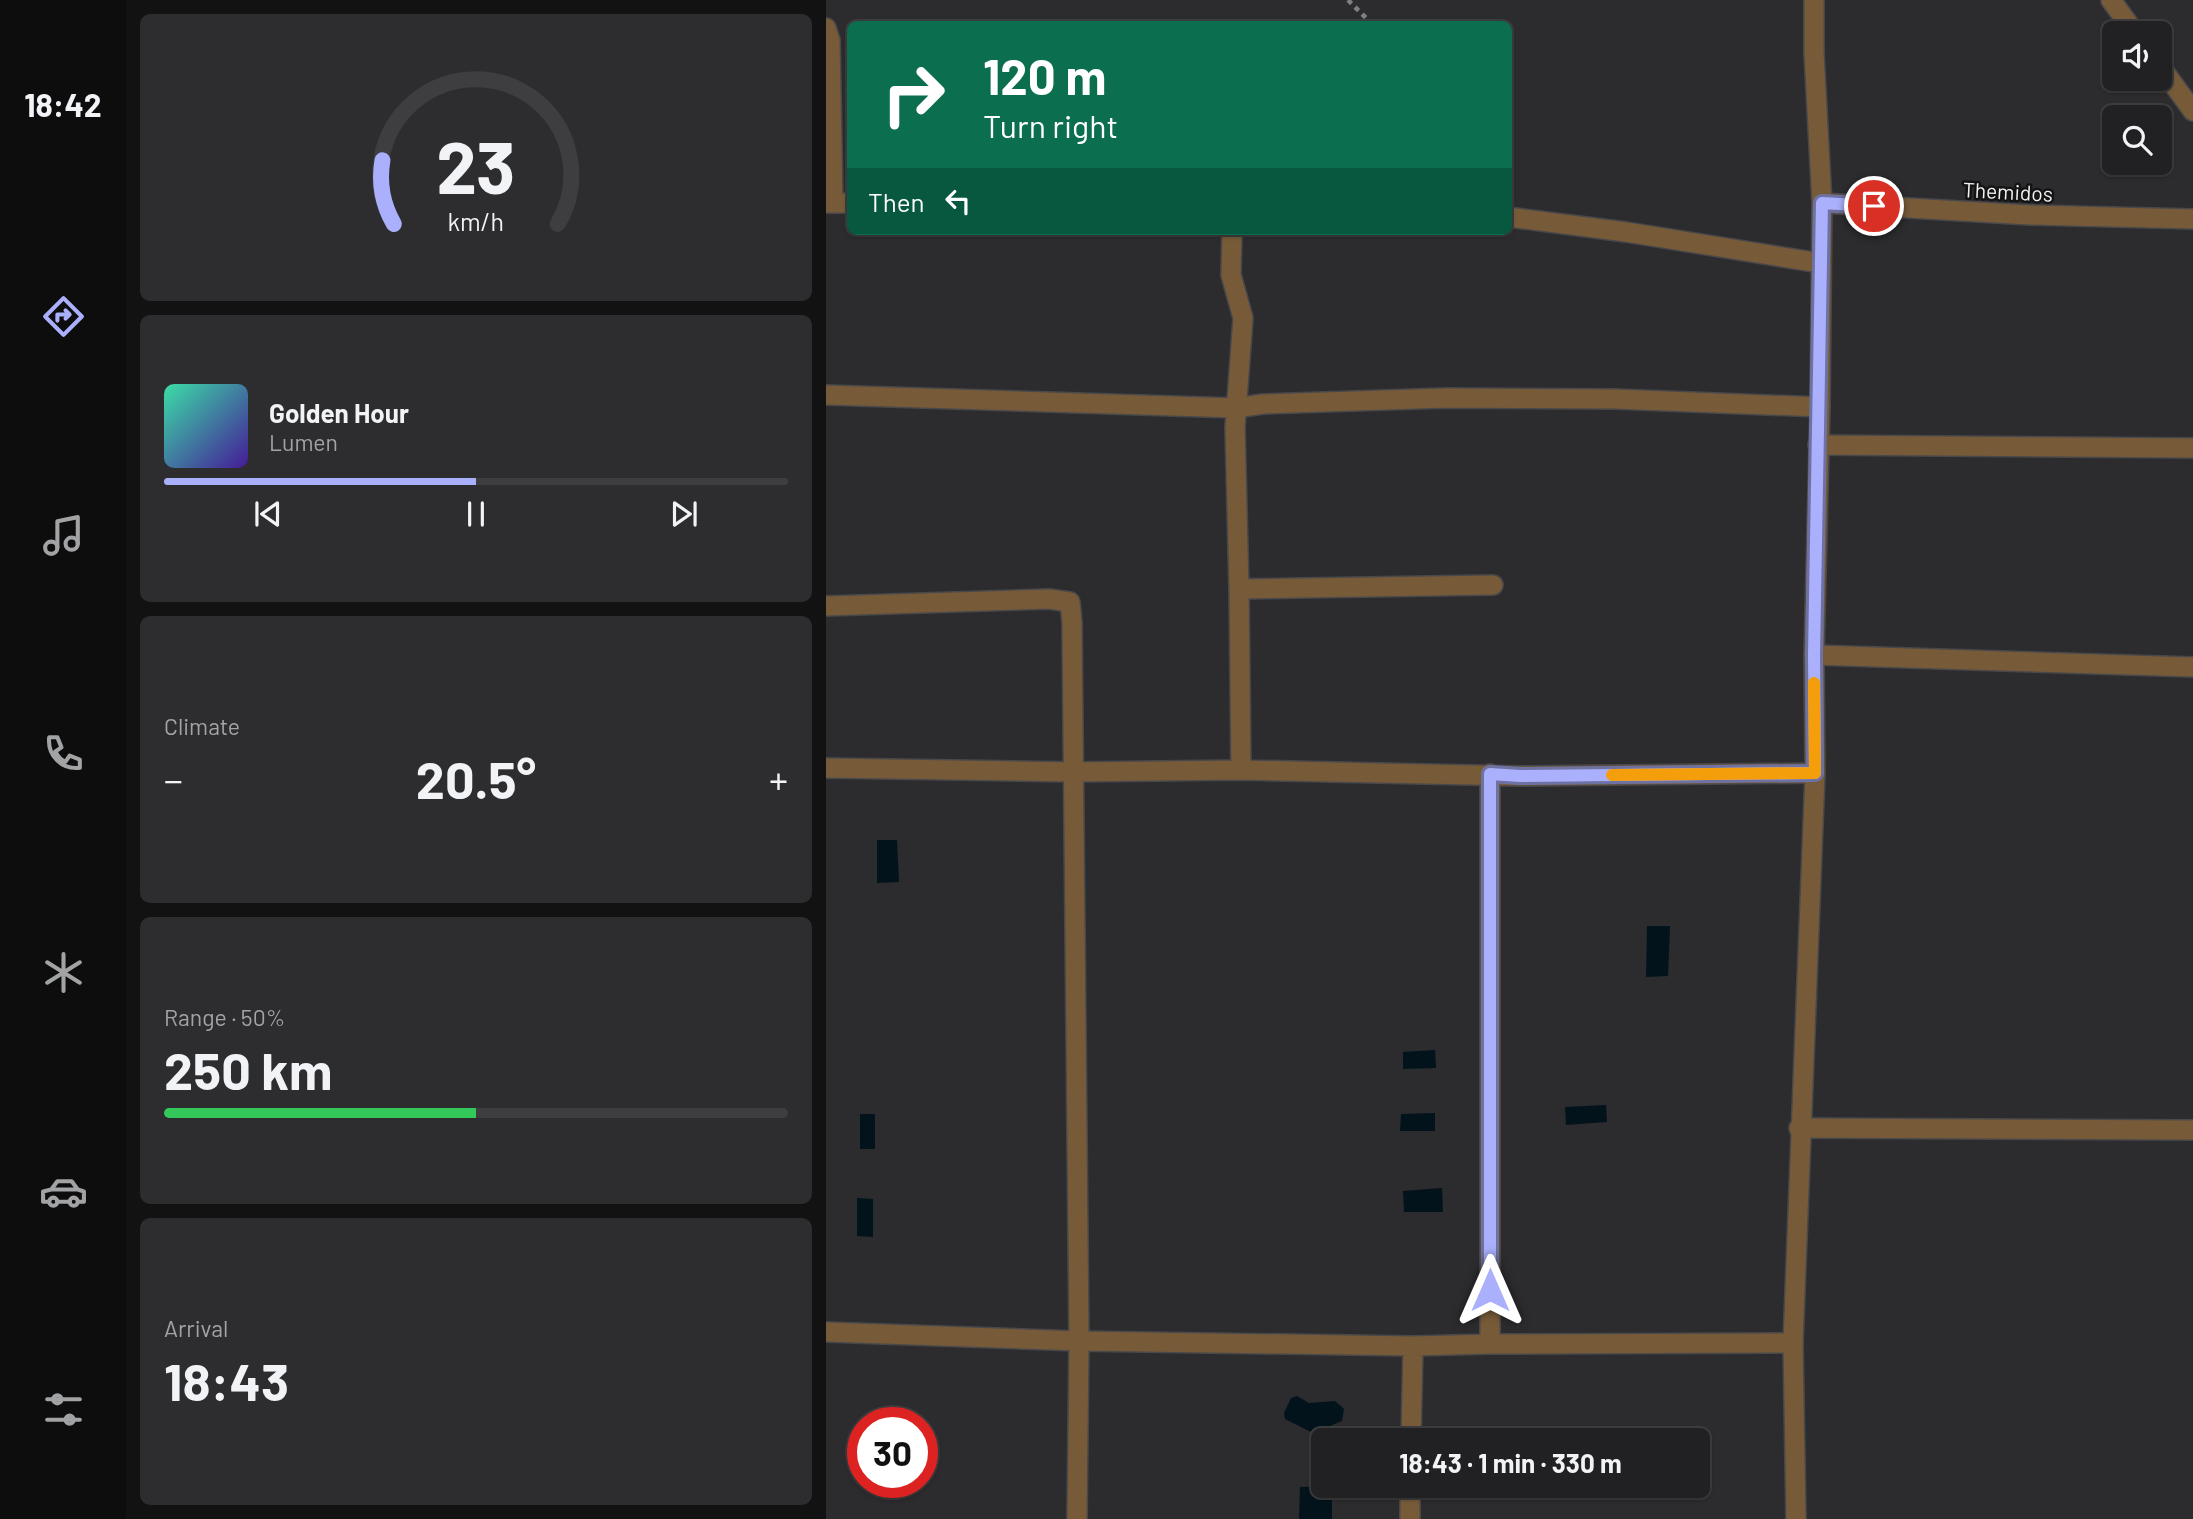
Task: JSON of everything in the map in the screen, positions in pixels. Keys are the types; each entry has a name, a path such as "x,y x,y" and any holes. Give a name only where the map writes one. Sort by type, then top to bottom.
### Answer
{"street":[{"path":"1796,1519 1793,1343 1799,1128 1815,773 1814,655 1820,408 1822,203 1814,0"},
{"path":"2111,0 2127,21"},
{"path":"826,29 830,40 836,203"},
{"path":"2172,82 2193,111"},
{"name":"Themidos","path":"1822,203 2030,215 2193,219"},
{"path":"1512,217 1820,262"},
{"path":"1232,235 1231,275 1243,318 1236,408 1241,770"},
{"path":"826,395 1236,408 1263,404 1446,398 1615,399 1820,408"},
{"path":"1818,445 2193,448"},
{"path":"1240,589 1493,585"},
{"path":"826,606 1049,598 1070,602 1079,1341 1077,1519"},
{"path":"1814,655 2193,667"},
{"path":"826,768 1073,772 1241,770 1520,776 1815,773"},
{"path":"1490,774 1490,1344"},
{"path":"1799,1128 2193,1130"},
{"path":"826,1332 1079,1341 1413,1346 1793,1343"},
{"path":"1411,1428 1413,1346"},
{"path":"1409,1519 1410,1498"}],"path":[{"path":"1348,0 1369,21"}],"shaded area":[{"path":"877,840 897,840 899,882 877,883"},
{"path":"1647,926 1670,926 1668,976 1646,977"},
{"path":"1435,1050 1436,1068 1403,1069 1403,1052"},
{"path":"1606,1105 1607,1122 1566,1125 1565,1107"},
{"path":"1435,1113 1435,1131 1400,1131 1401,1114"},
{"path":"860,1114 875,1114 875,1149 860,1149"},
{"path":"1442,1188 1443,1212 1404,1212 1403,1191"},
{"path":"857,1198 873,1199 873,1237 857,1236"},
{"path":"1297,1396 1309,1403 1335,1401 1344,1409 1342,1421 1325,1428 1311,1428 1311,1432 1285,1419 1284,1413 1291,1398"},
{"path":"1300,1487 1311,1487 1311,1498 1332,1498 1332,1519 1299,1519"}],"slow traffic":[{"path":"1612,775 1815,773 1814,683"}],"route":[{"path":"1490,1290 1490,774 1815,773 1814,655 1822,203 1874,206"}]}
